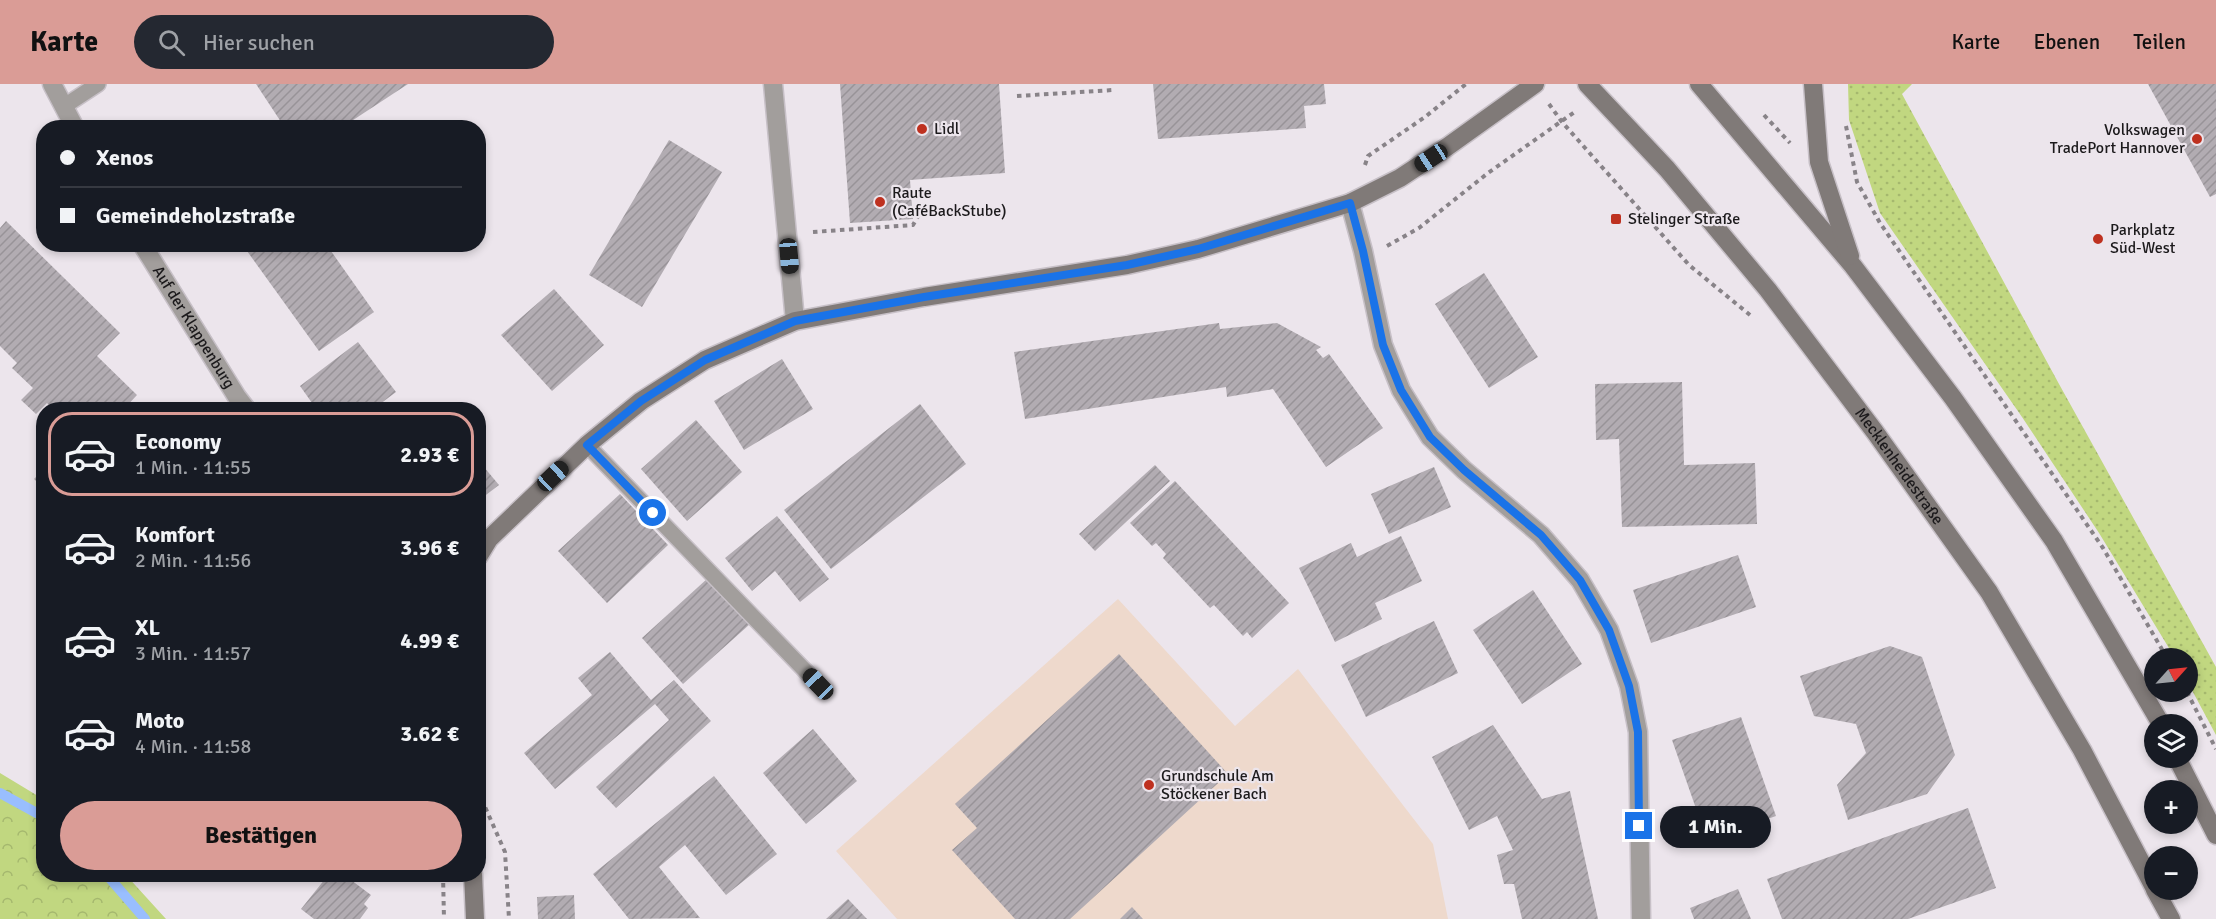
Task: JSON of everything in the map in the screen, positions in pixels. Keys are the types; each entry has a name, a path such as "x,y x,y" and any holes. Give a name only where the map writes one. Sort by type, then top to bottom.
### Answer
{"main road":[{"path":"486,544 587,445 641,401 705,360 795,321 924,297 1127,265 1198,249 1350,203 1400,178 1535,84"},
{"name":"Mecklenheidestraße","path":"1587,84 1667,169 1768,290 1875,432 1989,592 2082,750 2144,867"},
{"path":"1699,84 1853,266 1953,398 2054,541 2155,714"},
{"path":"1813,84 1818,162 1853,266"},
{"path":"2182,768 2216,835"},
{"path":"473,882 475,919"},
{"name":"Mecklenheidestraße","path":"2161,900 2171,919"}],"street":[{"path":"52,84 70,120"},
{"path":"773,84 795,321"},
{"path":"1350,203 1383,345 1401,390 1430,437 1464,470 1541,535 1580,580 1609,630 1629,686 1638,732 1641,919"},
{"name":"Auf der Klappenburg","path":"146,252 241,402"}],"lane":[{"path":"63,107 98,84"},
{"path":"587,445 818,684"}],"path":[{"path":"1350,203 1368,156 1425,117 1466,84"},
{"path":"1017,96 1113,90"},
{"path":"1844,115 1857,182 1880,224 2103,548 2161,648"},
{"path":"1363,251 1391,244 1419,228 1488,173 1562,122 1689,265 1751,315"},
{"path":"787,234 913,225 924,206"},
{"path":"2192,702 2216,749"},
{"path":"486,809 505,852 509,919"},
{"path":"443,882 444,919"}],"shaded area":[{"name":"Grundschule Am Stöckener Bach","path":"1118,599 1235,726 1298,669 1433,844 1448,919 897,919 836,851"}],"green space":[{"path":"1848,84 1912,84 1902,94 2216,667 2216,735 2198,701 2198,648 2169,648 2099,533 2022,417 1880,213 1849,120"},
{"path":"0,773 36,795 36,882 132,882 166,919 0,919"}],"building":[{"path":"256,84 408,84 353,120 280,120"},
{"name":"Lidl","path":"840,84 999,84 1005,173 910,180 913,219 850,223"},
{"path":"1153,84 1324,84 1326,104 1304,106 1306,128 1158,139"},
{"name":"Volkswagen TradePort Hannover","path":"2148,84 2216,84 2216,194 2210,197"},
{"path":"669,140 722,172 642,307 589,275"},
{"path":"6,221 120,333 97,356 137,395 130,402 36,402 36,414 21,400 33,388 12,368 17,363 0,346 0,228"},
{"path":"248,252 332,252 374,312 319,351"},
{"path":"1484,273 1538,357 1489,388 1435,304"},
{"path":"554,289 604,345 552,391 501,335"},
{"path":"1219,323 1220,329 1277,323 1321,347 1316,350 1323,358 1329,354 1383,428 1326,467 1273,389 1227,397 1226,387 1025,419 1014,352"},
{"path":"358,342 396,392 383,402 311,402 300,386"},
{"path":"782,359 813,409 744,450 714,401"},
{"path":"1682,382 1684,465 1755,463 1757,524 1622,527 1619,439 1596,440 1595,384"},
{"path":"920,404 966,464 831,569 784,510"},
{"path":"696,420 742,472 687,521 641,469"},
{"path":"1155,465 1170,481 1095,551 1079,534"},
{"path":"1434,467 1451,507 1389,534 1371,494"},
{"path":"486,470 499,485 486,495"},
{"path":"1175,481 1289,603 1252,638 1247,632 1243,636 1214,605 1210,608 1163,558 1166,554 1156,543 1152,546 1130,523"},
{"path":"620,494 668,545 607,603 558,551"},
{"path":"777,516 829,579 800,602 775,571 752,591 725,558"},
{"path":"1401,536 1422,581 1375,603 1382,619 1335,642 1299,568 1351,543 1357,557"},
{"path":"1738,555 1756,607 1651,643 1633,590"},
{"path":"708,578 750,624 683,684 642,638"},
{"path":"1533,590 1582,664 1522,704 1473,630"},
{"path":"1434,621 1458,673 1366,717 1341,665"},
{"path":"1890,646 1922,657 1955,755 1927,794 1848,820 1837,785 1866,753 1856,724 1814,716 1800,676"},
{"path":"610,652 651,700 674,680 711,721 616,808 596,787 669,720 655,704 555,789 524,753 592,695 578,678"},
{"path":"1119,654 1228,774 1070,919 1015,919 952,850 977,828 955,804"},
{"path":"1741,717 1776,816 1707,840 1672,740"},
{"path":"1493,725 1542,799 1570,791 1598,919 1522,919 1514,884 1504,884 1497,855 1513,850 1497,816 1469,830 1432,757"},
{"path":"813,729 857,781 806,824 763,773"},
{"path":"714,776 777,854 726,895 685,845 659,867 700,918 629,919 593,874"},
{"path":"1968,808 1996,888 1908,919 1782,919 1767,879"},
{"path":"323,882 354,882 371,895 364,904 368,908 360,919 314,919 301,909"},
{"path":"1738,889 1751,919 1694,919 1690,908"},
{"path":"574,895 575,919 538,919 537,897"},
{"path":"848,899 867,919 826,919"},
{"path":"1132,907 1143,919 1120,919"}],"waterway":[{"path":"0,793 36,813"},
{"path":"113,882 145,919"}],"place":[{"name":"Lidl","path":"922,129"},
{"name":"Volkswagen TradePort Hannover","path":"2197,139"},
{"name":"Raute (CaféBackStube)","path":"880,202"},
{"name":"Stelinger Straße","path":"1616,219"},
{"name":"Parkplatz Süd-West","path":"2098,239"},
{"name":"Grundschule Am Stöckener Bach","path":"1149,785"}],"route":[{"path":"653,513 587,445 641,401 705,360 795,321 924,297 1127,265 1198,249 1350,203 1383,345 1401,390 1430,437 1464,470 1541,535 1580,580 1609,630 1629,686 1638,732 1639,826"}]}
